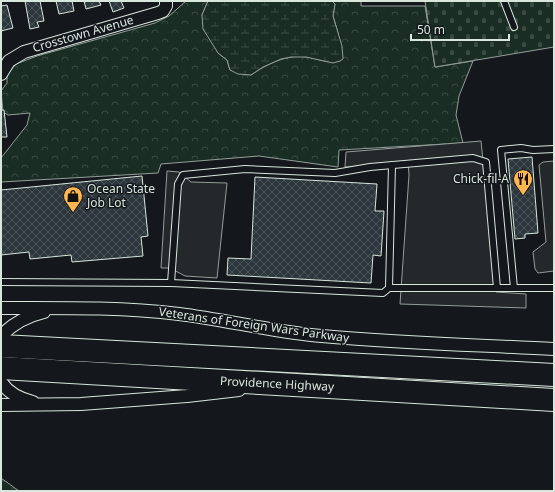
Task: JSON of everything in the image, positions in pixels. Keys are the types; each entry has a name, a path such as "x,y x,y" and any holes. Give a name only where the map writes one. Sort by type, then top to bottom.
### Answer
{"highway":[{"name":"Providence Highway","path":"1,346 554,375"},
{"name":"Providence Highway","path":"1,368 554,400"}],"street":[{"name":"Crosstown Avenue","path":"1,74 9,62 24,52 158,13 163,11 166,6 166,1"},
{"name":"Veterans of Foreign Wars Parkway","path":"1,308 154,312 179,314 321,336 554,349"},
{"path":"1,336 9,327 18,321 41,312 59,309"},
{"path":"1,382 5,388 14,395 25,400 45,405"},
{"path":"1,405 81,404 187,396 285,384"}],"lane":[{"path":"504,1 514,27"},
{"path":"514,288 501,150 521,148 533,150 554,149"},
{"path":"171,283 178,184 183,175 245,169 335,173 370,167 473,158 486,162 496,288"},
{"path":"389,288 392,165"},
{"path":"1,282 171,283 372,293 383,293 389,288 554,288"}],"green space":[{"path":"186,1 208,1 202,15 218,53 227,60 230,70 251,75 270,64 285,58 300,56 331,62 340,61 338,33 333,16 335,4 332,1 361,1 361,6 425,6 435,67 473,61 459,96 456,115 463,143 339,150 338,167 259,156 161,164 158,173 1,182 1,158 27,125 30,113 8,115 3,112 1,91 7,83 7,74 16,64 37,56 155,23 169,16"},
{"path":"208,1 332,1 335,4 333,16 342,46 343,59 333,63 306,57 291,57 281,59 263,67 251,75 238,74 230,70 227,60 218,53 203,29 202,15"},
{"path":"425,1 554,1 554,47 435,67"},
{"path":"1,478 19,491 1,491"}],"shaded area":[{"path":"481,141 496,292 526,294 526,308 400,304 409,175 408,162 345,167 346,152"},
{"path":"554,161 554,271 538,273 535,269 533,252 546,242 539,165 543,162"},
{"path":"167,171 179,172 191,182 227,183 217,278 185,276 170,268 161,268"}],"building":[{"path":"25,1 40,1 44,21 37,22 39,27 30,29"},
{"path":"56,1 72,1 74,11 59,14"},
{"path":"84,1 99,1 101,5 86,9"},
{"path":"109,1 121,1 124,8 113,12"},
{"path":"7,5 13,28 1,31 1,6"},
{"path":"1,110 4,110 7,137 1,137"},
{"name":"Chick-fil-A","path":"532,157 538,233 525,234 525,238 515,239 508,159"},
{"name":"Ocean State Job Lot","path":"142,176 148,236 141,237 143,256 72,262 71,255 30,259 29,252 1,255 1,190"},
{"path":"255,177 377,184 375,211 384,211 381,256 373,255 371,283 227,275 228,258 251,259"}],"place":[{"name":"Chick-fil-A","path":"523,196"},
{"name":"Ocean State Job Lot","path":"73,213"}]}
